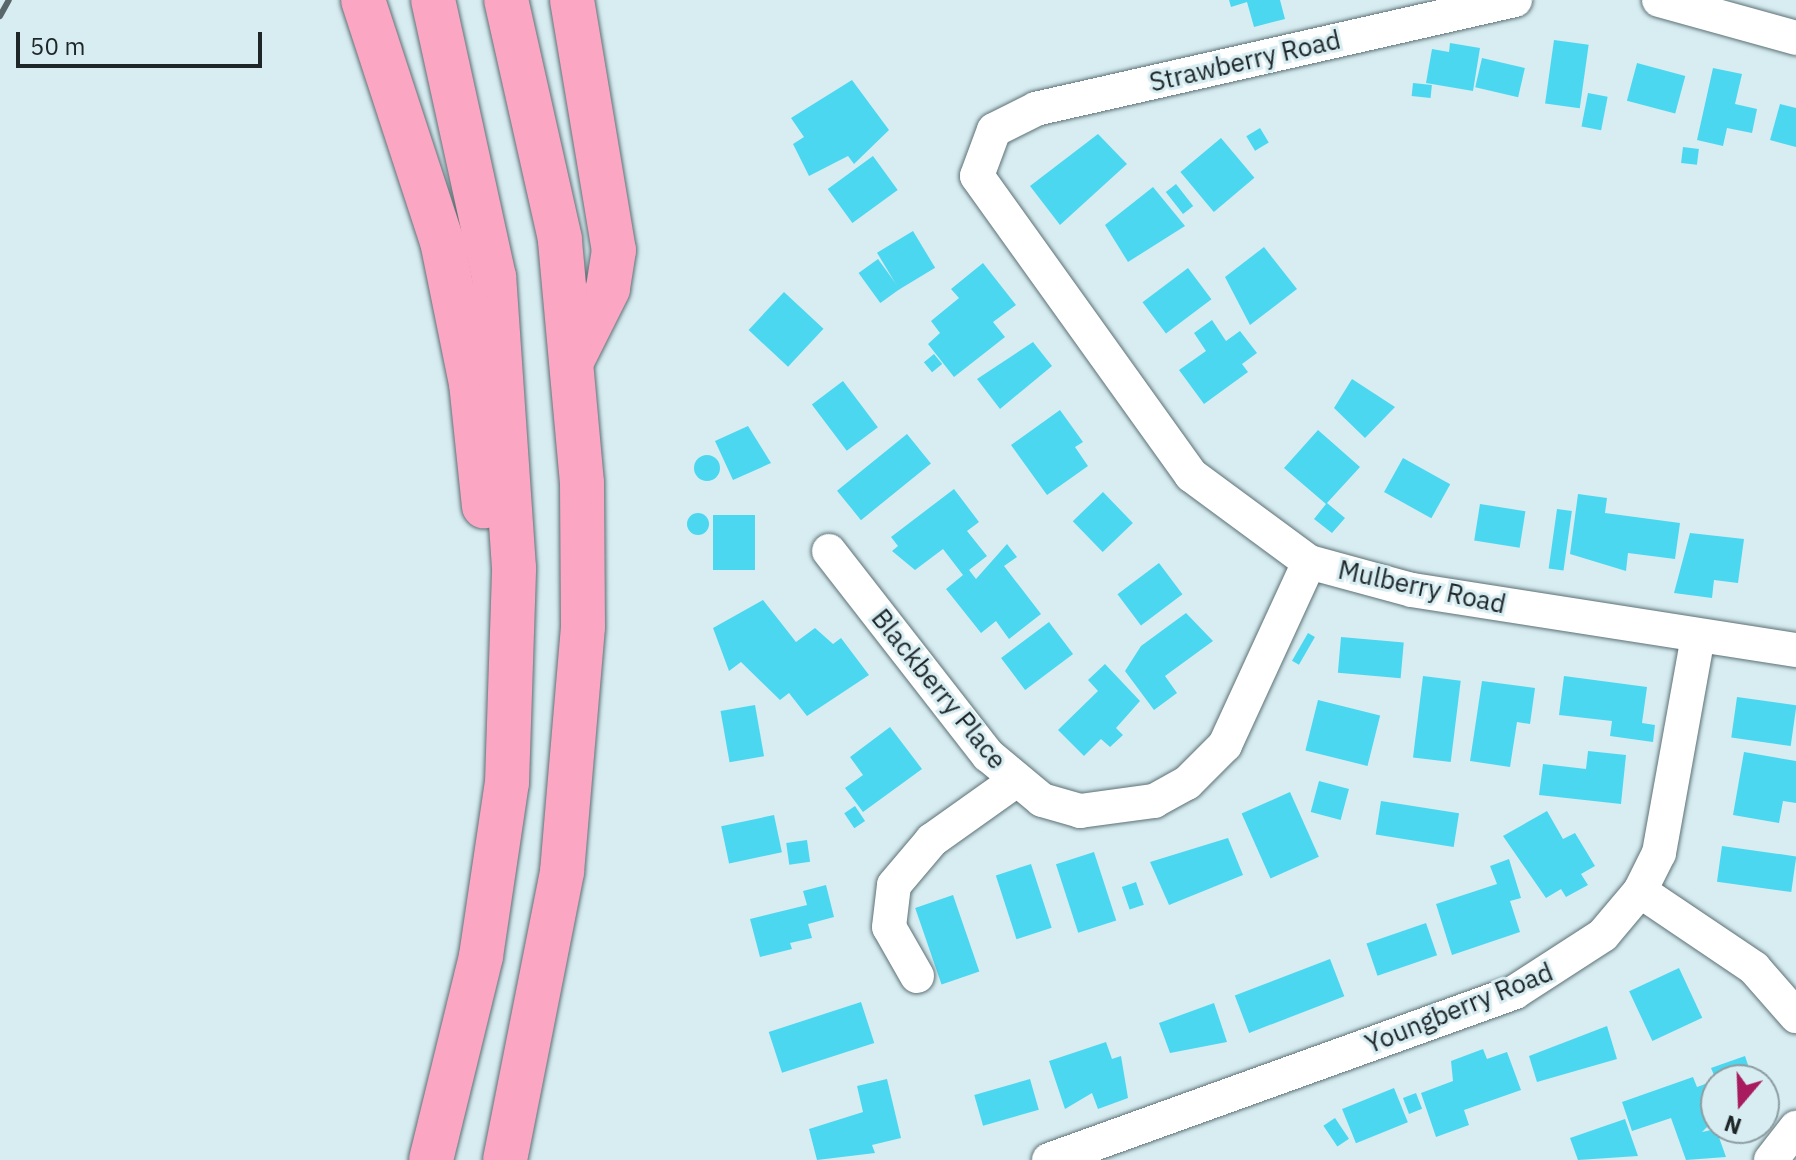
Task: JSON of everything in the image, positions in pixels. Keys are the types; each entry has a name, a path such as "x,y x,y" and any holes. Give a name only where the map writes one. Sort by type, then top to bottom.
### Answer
{"highway":[{"path":"363,0 442,241 471,383 507,783"},
{"path":"431,1160 481,956 507,783 514,568 507,411 494,277 433,0"},
{"path":"505,1160 539,1014 575,768 582,483 560,239 506,0"},
{"path":"572,0 614,250 608,289 573,359"}],"street":[{"name":"Strawberry Road","path":"985,141 1009,119 1036,109 1515,0"},
{"path":"1659,0 1796,38"},
{"name":"Mulberry Road","path":"985,141 977,176 991,205 1191,475 1309,562 1412,590 1796,650"},
{"name":"Blackberry Place","path":"829,551 1015,781 1042,800 1080,811 1154,801 1187,783 1225,745 1309,562"},
{"name":"Youngberry Road","path":"1049,1160 1515,992 1603,935 1640,891 1670,813 1698,636"},
{"path":"917,976 889,927 894,885 932,840 1015,781"},
{"path":"1640,891 1754,968 1796,1016"},
{"path":"1771,1160 1796,1128"}],"building":[{"path":"1229,0 1280,0 1285,19 1254,27 1247,2 1231,7"},
{"path":"1554,40 1589,45 1580,108 1545,103"},
{"path":"1450,43 1480,48 1473,91 1426,83 1432,49 1449,52"},
{"path":"1482,58 1525,68 1518,97 1475,87"},
{"path":"1637,63 1685,76 1675,114 1627,101"},
{"path":"1713,68 1742,74 1735,104 1757,109 1752,133 1727,128 1723,146 1697,140"},
{"path":"852,80 889,130 854,164 848,156 809,176 793,144 804,137 791,118"},
{"path":"1413,83 1432,85 1431,98 1412,96"},
{"path":"1588,93 1608,97 1601,130 1582,126"},
{"path":"1780,104 1796,108 1796,147 1770,140"},
{"path":"1260,128 1269,143 1255,151 1246,136"},
{"path":"1098,134 1127,164 1060,225 1030,186"},
{"path":"1221,138 1254,178 1214,212 1180,172"},
{"path":"1683,147 1699,149 1697,165 1681,163"},
{"path":"873,156 898,190 852,223 828,189"},
{"path":"1176,184 1193,206 1183,214 1166,192"},
{"path":"1153,187 1185,226 1128,262 1105,225"},
{"path":"913,231 935,268 899,289 877,253"},
{"path":"1264,247 1297,289 1250,325 1225,277"},
{"path":"878,259 900,289 880,303 859,273"},
{"path":"983,263 1016,305 993,322 1005,337 954,377 928,344 940,333 931,321 959,298 951,289"},
{"path":"1188,268 1211,299 1166,333 1142,302"},
{"path":"784,292 823,329 788,367 749,330"},
{"path":"1212,320 1226,341 1240,331 1257,353 1242,364 1248,372 1204,404 1179,370 1206,351 1194,333"},
{"path":"1033,342 1052,366 1000,409 977,379"},
{"path":"934,354 942,364 932,372 924,362"},
{"path":"1352,379 1395,407 1365,438 1334,408"},
{"path":"843,381 878,427 847,451 812,404"},
{"path":"1060,410 1083,442 1075,447 1088,466 1047,495 1011,445"},
{"path":"748,426 771,463 733,480 715,441"},
{"path":"1318,430 1360,467 1327,503 1345,518 1332,533 1314,519 1326,504 1284,468"},
{"path":"907,434 931,464 861,520 837,491"},
{"path":"707,455 716,459 720,468 716,477 707,481 698,477 694,468 698,459"},
{"path":"1403,458 1450,484 1431,518 1384,492"},
{"path":"954,489 979,522 967,531 987,556 969,570 976,579 1007,544 1017,557 1004,566 1041,614 1009,639 996,621 981,633 946,589 963,575 943,549 915,570 892,551 898,546 891,537"},
{"path":"1103,492 1133,523 1103,552 1073,521"},
{"path":"1578,494 1607,498 1605,513 1680,523 1675,559 1628,553 1626,571 1570,554"},
{"path":"1480,504 1525,511 1520,548 1474,541"},
{"path":"1557,509 1572,511 1564,571 1549,568"},
{"path":"694,513 702,513 709,524 702,535 694,535 687,528 687,520"},
{"path":"713,515 755,515 755,570 713,570"},
{"path":"1690,533 1744,539 1738,583 1714,580 1712,598 1674,593"},
{"path":"1159,563 1182,594 1141,625 1117,594"},
{"path":"763,600 796,642 815,628 833,644 841,638 869,675 807,716 789,693 780,700 741,662 729,671 713,628"},
{"path":"1186,613 1213,641 1165,676 1177,693 1154,710 1125,671 1141,646"},
{"path":"1049,622 1073,654 1025,690 1001,658"},
{"path":"1308,633 1315,637 1299,665 1292,661"},
{"path":"1341,637 1404,642 1401,678 1338,673"},
{"path":"1105,664 1140,701 1116,728 1123,735 1110,747 1101,739 1084,756 1058,730 1098,691 1088,680"},
{"path":"1423,676 1461,681 1451,762 1413,757"},
{"path":"1564,676 1647,687 1642,723 1655,725 1653,742 1610,736 1612,721 1559,715"},
{"path":"1482,681 1535,688 1530,724 1517,722 1510,767 1470,761"},
{"path":"1737,697 1796,705 1791,746 1731,738"},
{"path":"1318,700 1380,715 1368,766 1305,750"},
{"path":"755,705 764,756 730,762 721,711"},
{"path":"890,727 922,769 863,812 845,788 863,775 850,757"},
{"path":"1588,751 1626,755 1621,804 1539,795 1543,764 1586,769"},
{"path":"1744,752 1796,761 1796,803 1783,801 1779,823 1733,815"},
{"path":"1319,781 1349,789 1341,820 1311,812"},
{"path":"1290,792 1319,857 1270,878 1242,814"},
{"path":"1381,801 1459,813 1454,847 1376,835"},
{"path":"855,806 865,821 854,828 844,813"},
{"path":"1547,811 1563,839 1575,833 1595,866 1581,874 1588,885 1566,897 1561,889 1546,898 1503,836"},
{"path":"774,815 782,852 729,863 721,826"},
{"path":"1228,838 1243,875 1169,905 1150,862"},
{"path":"807,840 810,862 789,865 786,843"},
{"path":"1722,846 1796,856 1791,892 1717,882"},
{"path":"1094,852 1116,920 1078,933 1056,864"},
{"path":"1509,859 1521,898 1510,901 1520,932 1452,955 1436,904 1497,884 1490,866"},
{"path":"1031,864 1052,928 1017,939 996,875"},
{"path":"1136,882 1144,905 1130,910 1122,887"},
{"path":"826,885 834,917 808,924 812,938 790,943 792,949 760,957 750,919 807,905 803,891"},
{"path":"953,895 979,972 942,985 915,908"},
{"path":"1426,923 1437,955 1378,976 1366,944"},
{"path":"1330,959 1344,996 1249,1033 1235,996"},
{"path":"1679,968 1702,1018 1652,1041 1629,991"},
{"path":"861,1002 874,1043 782,1073 769,1032"},
{"path":"1214,1003 1227,1042 1170,1053 1159,1023"},
{"path":"1607,1026 1617,1059 1537,1082 1529,1056"},
{"path":"1106,1042 1112,1059 1121,1056 1128,1098 1098,1109 1092,1093 1065,1109 1049,1061"},
{"path":"1483,1049 1487,1059 1507,1052 1521,1090 1464,1110 1469,1125 1436,1137 1421,1093 1453,1081 1451,1061"},
{"path":"1745,1056 1748,1064 1722,1064"},
{"path":"1693,1077 1697,1087 1700,1086 1700,1144 1721,1144 1726,1157 1686,1160 1671,1118 1632,1131 1622,1102"},
{"path":"887,1079 901,1138 872,1145 875,1153 817,1160 809,1129 863,1112 857,1086"},
{"path":"1030,1079 1039,1110 983,1126 974,1095"},
{"path":"1394,1088 1408,1122 1356,1143 1342,1109"},
{"path":"1416,1093 1422,1109 1409,1114 1403,1098"},
{"path":"1335,1118 1349,1139 1337,1147 1323,1126"},
{"path":"1625,1119 1638,1156 1578,1160 1570,1138"}],"railway":[{"path":"0,16 9,0"}]}
